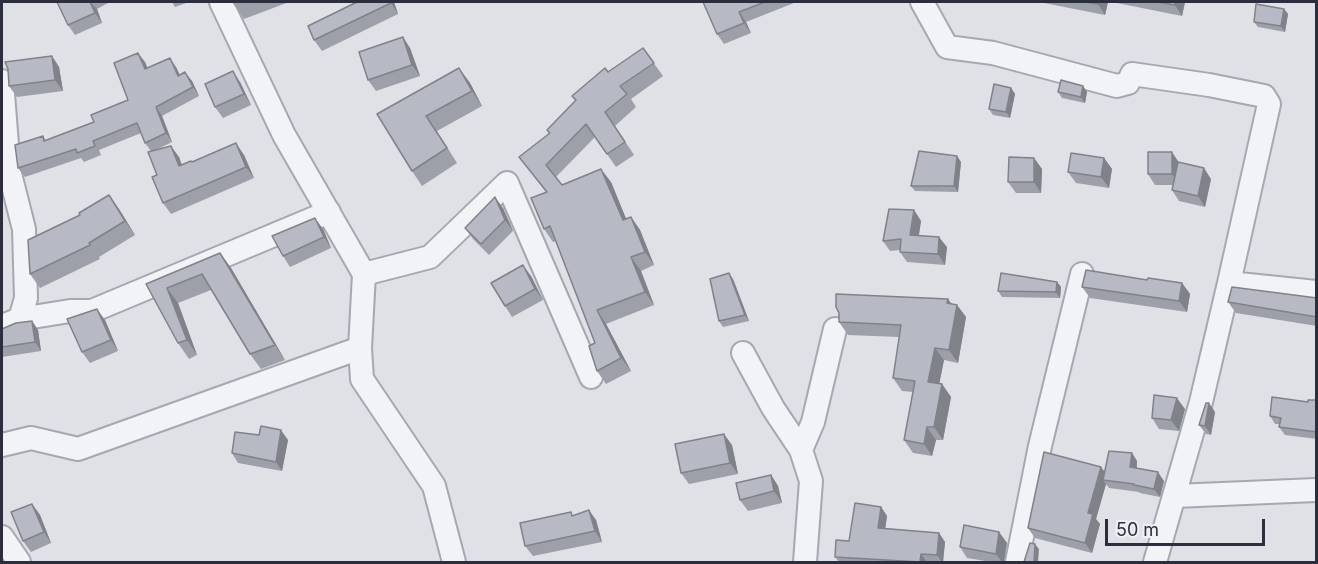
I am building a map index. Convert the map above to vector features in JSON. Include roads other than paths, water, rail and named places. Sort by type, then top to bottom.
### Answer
[{"type":"street","points":[[221,2],[284,135],[364,274],[360,348],[362,379],[434,486],[454,562]]},
{"type":"street","points":[[922,2],[946,47],[993,53],[1117,86],[1128,83],[1132,74],[1209,85],[1264,96],[1269,104],[1201,402],[1155,562]]},
{"type":"street","points":[[2,81],[9,170],[24,229],[26,298],[10,322]]},
{"type":"street","points":[[364,274],[430,257],[507,183],[591,377]]},
{"type":"street","points":[[10,322],[70,311],[92,311],[329,212]]},
{"type":"street","points":[[1017,562],[1040,446],[1082,274]]},
{"type":"street","points":[[1229,283],[1317,292]]},
{"type":"street","points":[[801,450],[813,422],[835,329]]},
{"type":"street","points":[[2,445],[32,438],[78,449],[360,348]]},
{"type":"street","points":[[743,353],[801,450],[810,481],[805,562]]},
{"type":"street","points":[[1174,496],[1317,490]]},
{"type":"street","points":[[2,537],[19,562]]}]
